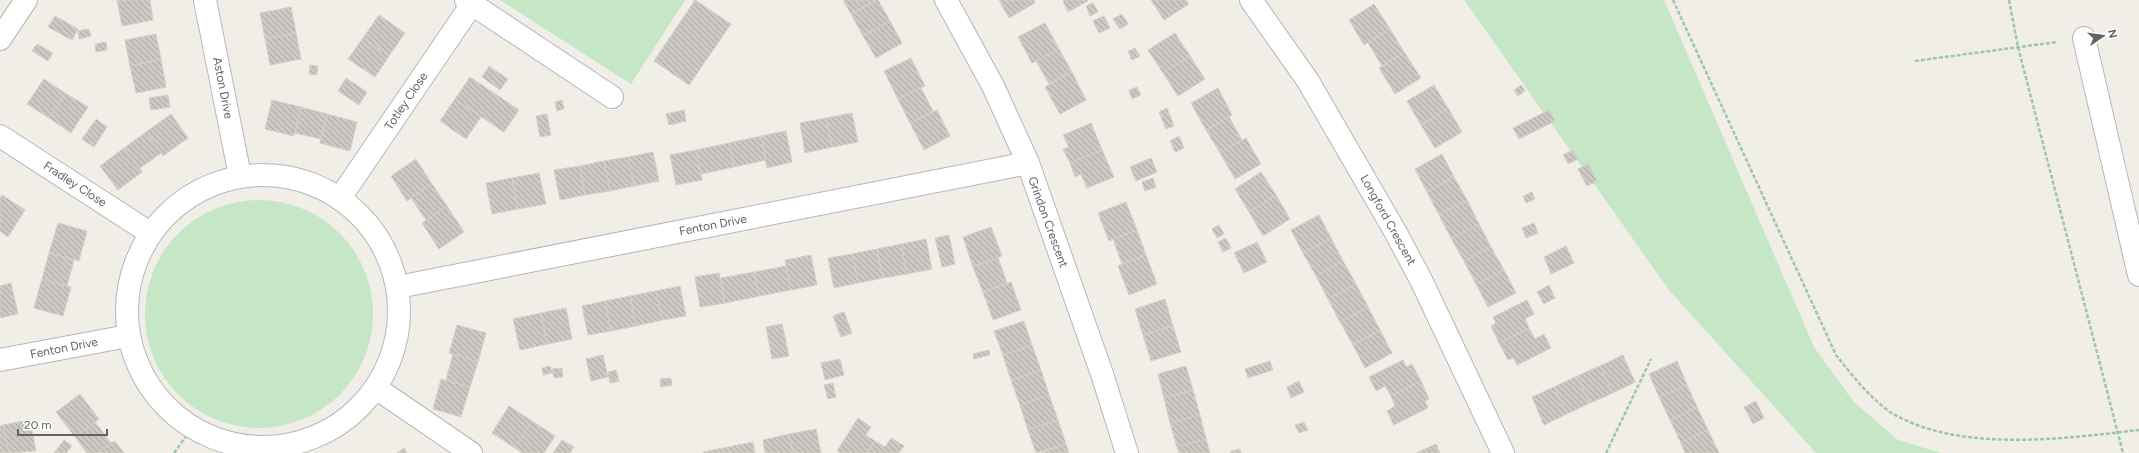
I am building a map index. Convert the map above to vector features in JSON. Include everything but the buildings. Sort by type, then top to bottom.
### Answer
[{"type":"street","points":[[0,39],[26,0]]},
{"type":"street","name":"Aston Drive","points":[[205,0],[240,176]]},
{"type":"street","name":"Grindon Crescent","points":[[946,0],[993,86],[1028,163],[1102,374],[1127,453]]},
{"type":"street","name":"Longford Crescent","points":[[1251,0],[1308,81],[1396,234],[1421,280],[1503,453]]},
{"type":"street","name":"Totley Close","points":[[340,198],[469,2],[612,97]]},
{"type":"street","points":[[2084,38],[2139,275]]},
{"type":"street","name":"Fradley Close","points":[[0,136],[150,233]]},
{"type":"street","name":"Fenton Drive","points":[[398,287],[1028,163]]},
{"type":"street","points":[[240,176],[292,177],[340,198],[378,237],[398,287],[400,314],[397,340],[389,365],[376,388],[338,426],[290,449],[255,448],[222,442],[192,428],[162,404],[140,372],[128,336],[126,300],[134,265],[150,233],[174,206],[205,186],[240,176]]},
{"type":"street","name":"Fenton Drive","points":[[0,360],[128,336]]},
{"type":"street","points":[[376,388],[472,453]]},
{"type":"path","points":[[1673,0],[1836,355],[1868,394],[1890,412],[1921,430],[1971,441],[2035,441],[2139,430]]},
{"type":"path","points":[[2009,0],[2018,47],[2123,453]]},
{"type":"path","points":[[1915,61],[2084,38]]},
{"type":"path","points":[[1606,453],[1650,359]]},
{"type":"path","points":[[174,453],[192,428]]},
{"type":"green space","points":[[500,0],[685,0],[631,84]]},
{"type":"green space","points":[[1464,0],[1664,0],[1814,347],[1853,401],[1898,440],[1941,453],[1816,453],[1669,290]]},
{"type":"green space","points":[[259,200],[281,202],[303,209],[322,219],[347,242],[359,260],[368,281],[371,292],[373,314],[371,336],[364,358],[354,377],[331,402],[313,414],[292,423],[281,426],[259,428],[237,426],[215,419],[196,409],[171,386],[159,368],[150,347],[147,336],[145,314],[147,292],[154,270],[164,251],[187,226],[205,214],[226,205],[237,202]]}]
